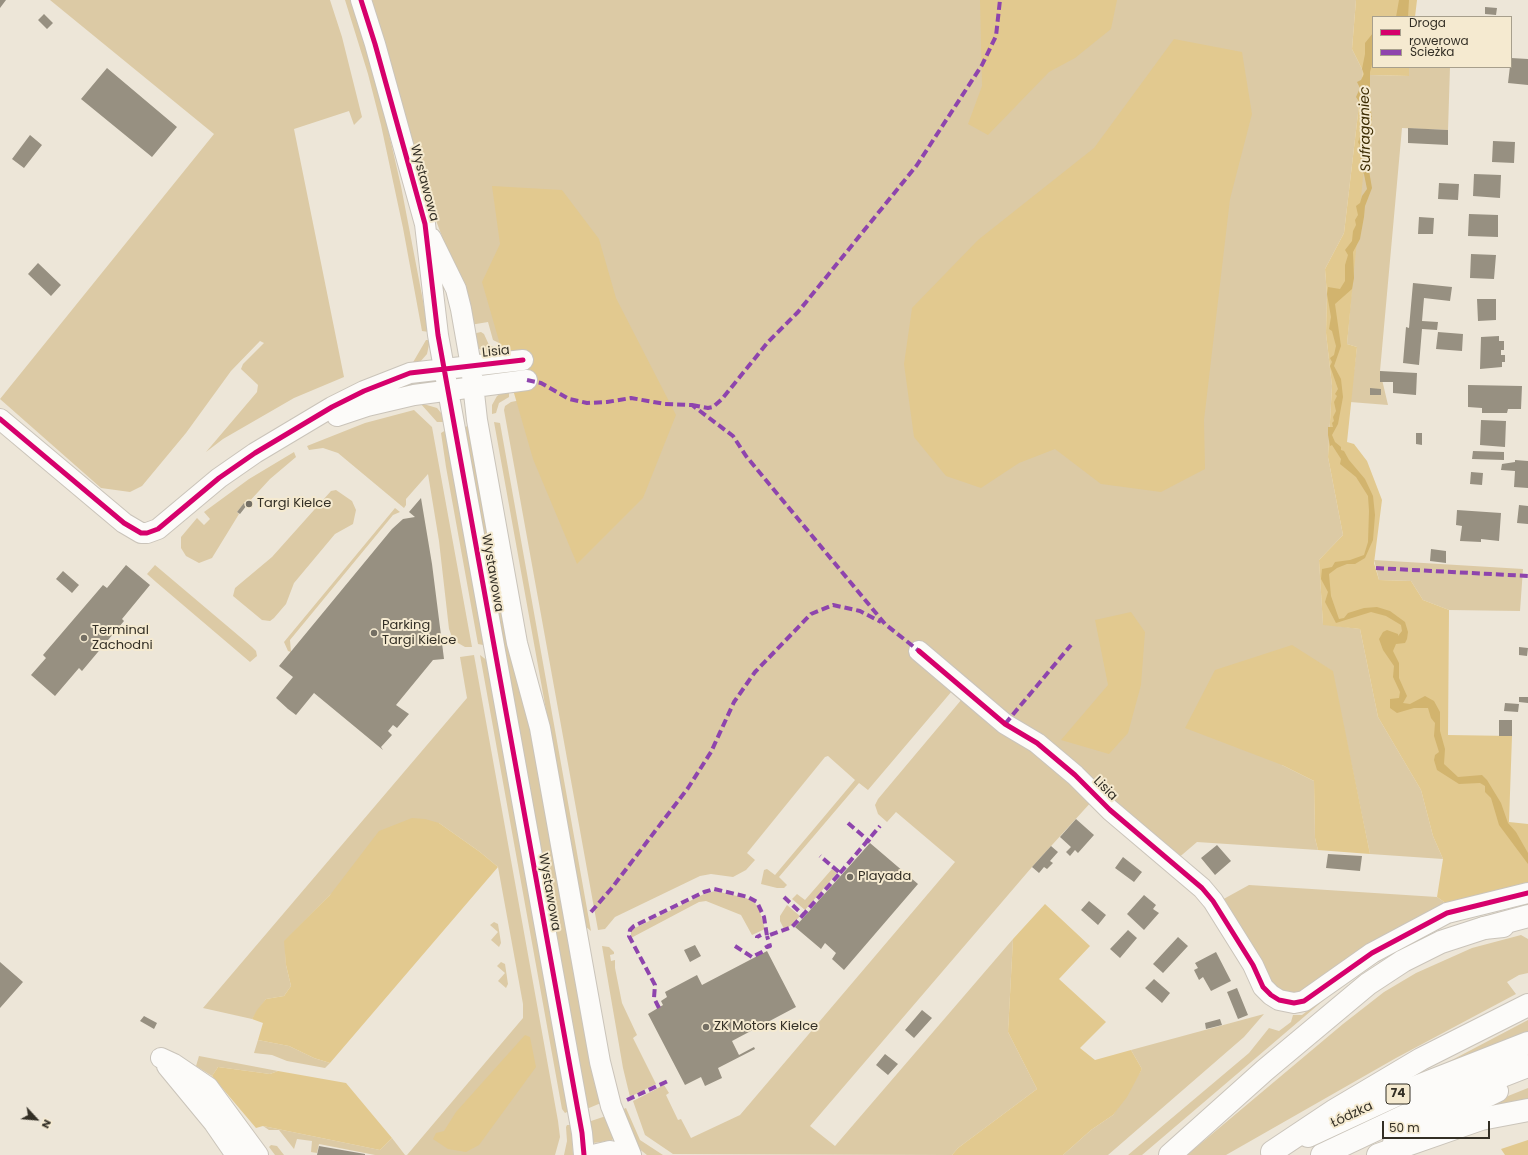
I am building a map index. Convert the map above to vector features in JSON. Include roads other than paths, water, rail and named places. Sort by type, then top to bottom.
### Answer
[{"type":"main road","points":[[1170,1155],[1265,1070],[1368,984],[1403,961],[1441,942],[1528,916]]},
{"type":"main road","points":[[1484,928],[1528,924]]},
{"type":"main road","points":[[1269,1154],[1335,1110],[1421,1059],[1528,1004]]},
{"type":"main road","name":"Łódzka","points":[[1269,1154],[1403,1092],[1528,1043]]},
{"type":"main road","name":"Łódzka","points":[[1322,1155],[1430,1104],[1528,1066]]},
{"type":"main road","points":[[1374,1155],[1416,1131],[1528,1075]]},
{"type":"main road","points":[[1378,1155],[1481,1119],[1528,1110]]},
{"type":"street","name":"Wystawowa","points":[[361,0],[375,44],[425,224],[438,335],[582,1133],[584,1155]]},
{"type":"street","name":"Wystawowa","points":[[425,224],[456,289],[461,309],[471,366],[477,420],[517,643],[540,728],[602,1076],[611,1106],[630,1155]]},
{"type":"street","name":"Lisia","points":[[293,431],[332,407],[364,391],[410,374],[444,368],[523,360]]},
{"type":"street","points":[[0,419],[124,523],[141,533],[147,533],[158,529],[219,478],[255,453],[293,431],[367,406],[414,395],[473,389],[527,380]]},
{"type":"street","name":"Lisia","points":[[919,651],[1005,724],[1037,743],[1075,775],[1110,810],[1202,888],[1213,901],[1253,965],[1263,987],[1271,996],[1279,1000],[1294,1004],[1313,996],[1372,953],[1447,913],[1528,893]]},
{"type":"street","points":[[236,1155],[214,1123],[161,1058],[174,1064],[208,1087],[220,1106],[258,1155]]},
{"type":"street","points":[[593,1155],[610,1151],[630,1155]]},
{"type":"water","points":[[1399,0],[1409,0],[1408,16],[1396,16]]},
{"type":"water","name":"Sufraganiec","points":[[1372,34],[1370,103],[1372,119],[1367,159],[1372,188],[1365,206],[1360,239],[1353,252],[1354,278],[1352,289],[1335,304],[1341,346],[1334,366],[1341,379],[1343,397],[1338,424],[1332,435],[1335,442],[1341,447],[1341,450],[1344,451],[1349,460],[1365,479],[1373,496],[1375,515],[1373,540],[1365,558],[1355,564],[1347,564],[1337,568],[1329,574],[1331,596],[1339,619],[1344,618],[1348,613],[1364,608],[1377,607],[1390,611],[1405,622],[1408,632],[1407,639],[1405,643],[1396,644],[1393,651],[1399,663],[1399,678],[1407,696],[1403,703],[1410,704],[1425,696],[1434,701],[1440,712],[1440,731],[1445,749],[1444,764],[1458,777],[1482,775],[1487,780],[1501,803],[1508,823],[1516,832],[1528,853],[1528,864],[1499,825],[1491,798],[1485,792],[1485,786],[1480,783],[1459,784],[1437,770],[1434,760],[1435,755],[1439,752],[1434,736],[1435,723],[1431,718],[1428,708],[1414,708],[1397,713],[1390,708],[1390,699],[1399,698],[1400,692],[1393,677],[1394,666],[1383,650],[1379,639],[1383,632],[1387,630],[1398,634],[1398,636],[1402,631],[1401,625],[1386,616],[1371,612],[1336,623],[1325,602],[1328,592],[1321,579],[1322,569],[1332,567],[1335,562],[1350,560],[1364,555],[1368,542],[1368,496],[1356,477],[1340,464],[1341,459],[1332,445],[1330,446],[1328,435],[1328,427],[1333,427],[1333,417],[1336,411],[1334,402],[1337,396],[1335,394],[1338,389],[1330,366],[1332,362],[1330,358],[1334,355],[1336,346],[1332,331],[1329,329],[1331,317],[1327,294],[1328,287],[1340,289],[1345,281],[1345,265],[1348,255],[1345,250],[1352,241],[1353,231],[1356,225],[1355,220],[1358,215],[1356,206],[1360,203],[1362,196],[1367,189],[1364,174],[1360,167],[1361,148],[1358,142],[1361,135],[1360,103],[1356,97],[1360,88],[1357,82],[1361,80],[1364,74],[1362,69],[1365,54],[1365,43]]},
{"type":"place","name":"Targi Kielce","points":[[249,504]]},
{"type":"place","name":"Parking Targi Kielce","points":[[374,633]]},
{"type":"place","name":"Terminal Zachodni","points":[[84,638]]},
{"type":"place","name":"Playada","points":[[850,877]]},
{"type":"place","name":"ZK Motors Kielce","points":[[706,1027]]}]
